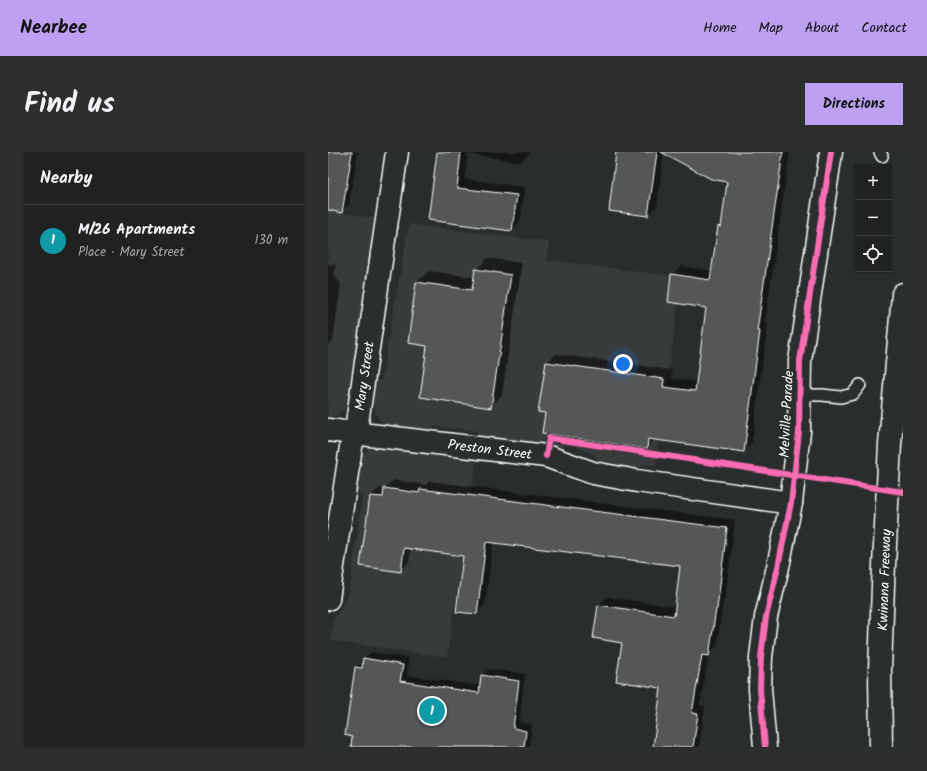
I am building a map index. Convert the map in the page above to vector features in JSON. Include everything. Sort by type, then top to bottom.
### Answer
[{"type":"main road","name":"Mary Street","points":[[328,599],[351,447],[360,401],[397,152]]},
{"type":"main road","name":"Melville Parade","points":[[765,747],[760,689],[761,658],[766,617],[791,503],[799,432],[800,361],[832,152]]},
{"type":"main road","name":"Kwinana Freeway","points":[[881,747],[881,662],[889,459],[903,294]]},
{"type":"main road","name":"Preston Street","points":[[328,430],[546,456],[593,473],[638,482],[791,503]]},
{"type":"lane","points":[[800,395],[841,397],[853,394],[860,385]]},
{"type":"shaded area","points":[[328,211],[375,218],[351,399],[345,409],[334,417],[328,418]]},
{"type":"shaded area","points":[[409,224],[549,242],[547,260],[682,277],[655,466],[643,464],[639,472],[603,466],[592,453],[567,444],[560,448],[481,438],[477,431],[434,426],[429,433],[395,430],[384,424],[376,414],[372,401],[374,380],[381,381]]},
{"type":"shaded area","points":[[381,445],[431,451],[437,457],[476,462],[447,657],[331,641],[333,621],[349,594],[362,499],[353,484],[358,460],[368,449]]},
{"type":"building","points":[[328,152],[352,152],[342,213],[328,210]]},
{"type":"building","points":[[437,152],[461,152],[457,188],[517,195],[512,231],[428,220]]},
{"type":"building","points":[[616,152],[657,152],[648,216],[609,211]]},
{"type":"building","points":[[661,152],[783,152],[757,331],[760,331],[744,452],[648,439],[647,449],[542,433],[545,413],[538,412],[546,362],[664,379],[663,387],[695,391],[706,308],[668,302],[671,274],[710,280],[718,226],[721,227],[727,182],[711,179]]},
{"type":"building","points":[[475,269],[511,275],[491,408],[420,397],[427,346],[408,343],[416,282],[472,290]]},
{"type":"building","points":[[384,488],[419,493],[420,489],[727,528],[717,609],[709,656],[702,655],[692,713],[698,714],[693,747],[653,747],[661,688],[616,681],[622,643],[593,638],[598,605],[674,616],[680,566],[486,542],[477,614],[456,612],[463,556],[404,548],[401,572],[360,566],[370,496],[383,497]]},
{"type":"building","points":[[363,658],[403,665],[400,681],[479,693],[481,675],[519,681],[513,728],[526,731],[524,747],[351,747],[352,737],[345,735],[355,667],[362,668]]},
{"type":"cycle path","points":[[765,747],[760,689],[761,657],[766,617],[791,503],[799,432],[800,361],[831,152]]},
{"type":"cycle path","points":[[546,456],[549,438],[903,492]]},
{"type":"place","name":"M/26 Apartments","points":[[432,711]]}]
